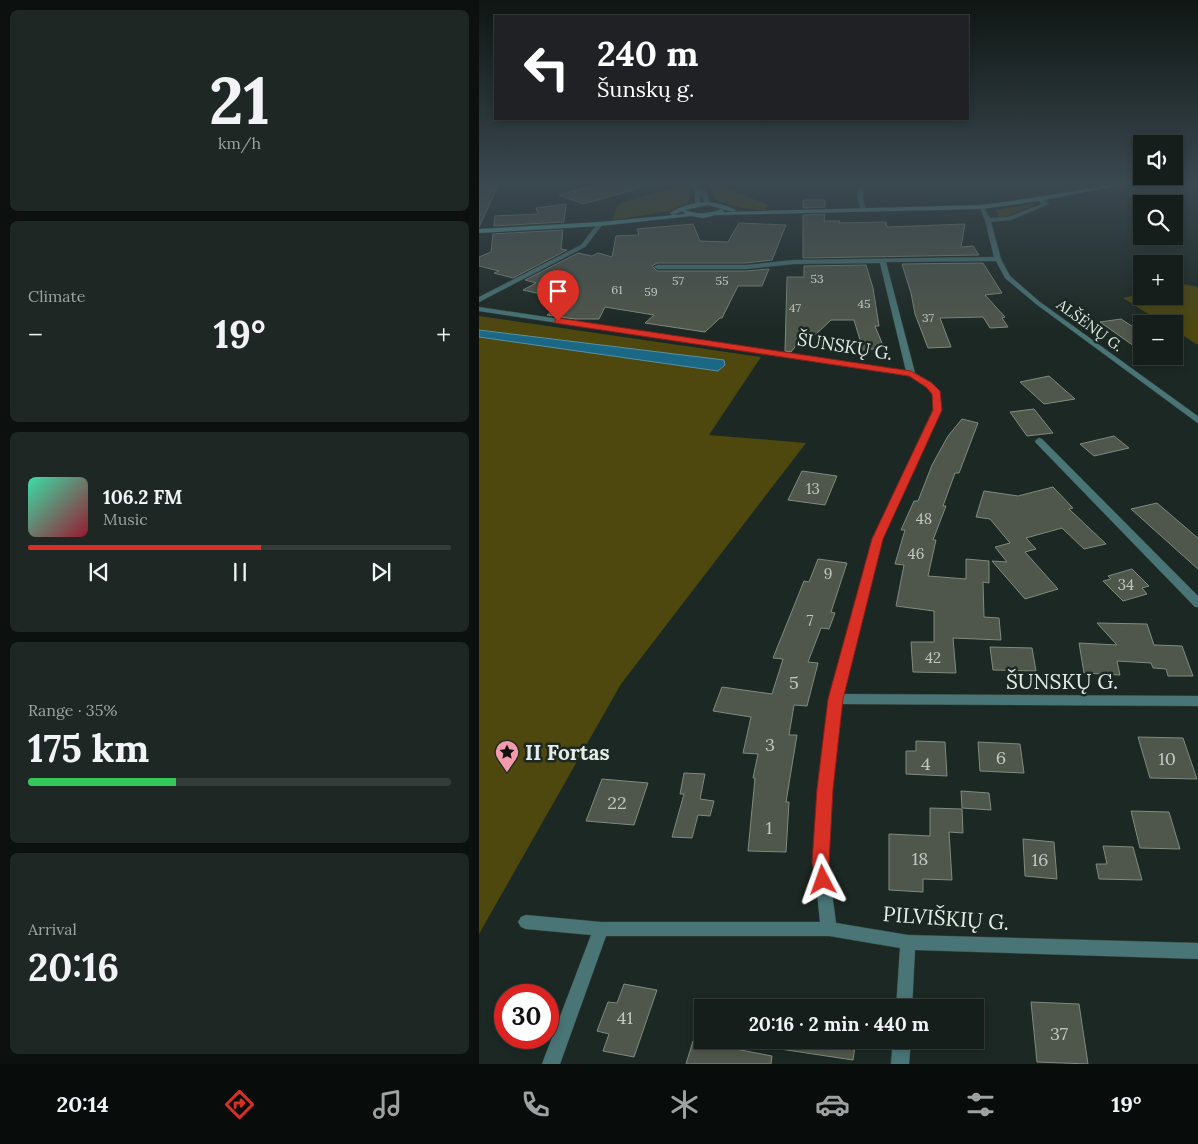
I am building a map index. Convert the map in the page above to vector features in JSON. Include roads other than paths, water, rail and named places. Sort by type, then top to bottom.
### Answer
[{"type":"street","points":[[479,300],[583,246],[593,233]]},
{"type":"street","name":"ALŠĖNŲ G.","points":[[991,233],[998,259],[1007,276],[1038,303],[1198,422]]},
{"type":"street","points":[[657,267],[745,267],[794,262],[998,259]]},
{"type":"street","points":[[883,261],[911,374]]},
{"type":"street","name":"ŠUNSKŲ G.","points":[[479,309],[911,374],[929,385],[937,393],[937,410],[877,539],[835,699],[825,789],[821,863],[829,929]]},
{"type":"street","points":[[1039,441],[1198,604]]},
{"type":"street","name":"ŠUNSKŲ G.","points":[[835,699],[1198,702]]},
{"type":"street","name":"PILVIŠKIŲ G.","points":[[526,922],[601,929],[829,929],[909,942],[1198,951]]},
{"type":"street","points":[[551,1064],[601,929]]},
{"type":"street","points":[[905,999],[909,942]]},
{"type":"street","points":[[900,1064],[901,1049]]},
{"type":"water","points":[[479,330],[724,360],[725,365],[718,371],[479,337]]},
{"type":"place","name":"II Fortas","points":[[507,773]]}]
